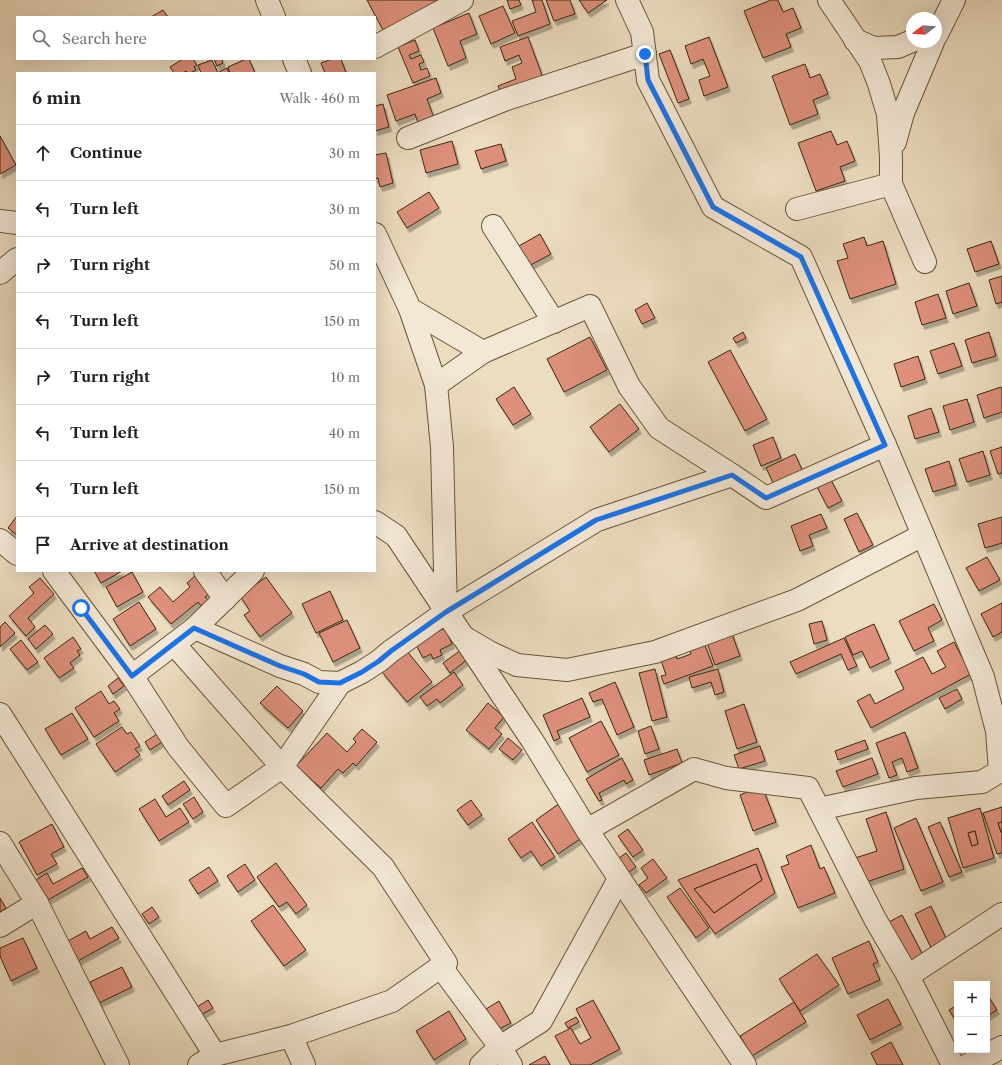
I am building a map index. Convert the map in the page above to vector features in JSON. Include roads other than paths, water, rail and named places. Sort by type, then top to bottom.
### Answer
[{"type":"street","points":[[267,0],[274,16]]},
{"type":"street","points":[[376,46],[462,0]]},
{"type":"street","points":[[627,0],[642,32],[648,80],[713,207],[801,257],[885,445],[983,677],[997,731],[1001,772],[982,782],[916,788],[819,809]]},
{"type":"street","points":[[829,0],[870,61],[879,84],[888,114],[891,184],[924,262]]},
{"type":"street","points":[[942,22],[954,0]]},
{"type":"street","points":[[855,40],[874,48],[898,47],[906,44]]},
{"type":"street","points":[[891,157],[904,113],[930,48]]},
{"type":"street","points":[[408,138],[504,100],[645,54]]},
{"type":"street","points":[[294,60],[300,72]]},
{"type":"street","points":[[797,209],[891,184]]},
{"type":"street","points":[[0,221],[16,223]]},
{"type":"street","points":[[493,226],[554,322]]},
{"type":"street","points":[[376,236],[410,309],[436,385],[442,448],[446,612],[532,740],[619,879],[745,1065]]},
{"type":"street","points":[[0,273],[16,260]]},
{"type":"street","points":[[436,385],[482,352],[590,306],[629,386],[659,428],[766,498],[885,445]]},
{"type":"street","points":[[410,309],[482,352]]},
{"type":"street","points":[[56,572],[132,676],[178,747],[226,806],[282,766],[340,683],[362,672],[379,661],[446,612],[596,520],[732,475]]},
{"type":"street","points":[[376,523],[396,536],[462,636],[517,665],[567,670],[655,652],[797,600],[923,535]]},
{"type":"street","points":[[0,540],[16,553]]},
{"type":"street","points":[[206,572],[225,599]]},
{"type":"street","points":[[132,676],[194,628],[252,572]]},
{"type":"street","points":[[194,628],[280,666],[304,674],[319,682],[340,683]]},
{"type":"street","points":[[0,714],[207,1060],[291,1036],[392,1001],[446,963],[383,867],[282,766],[174,644]]},
{"type":"street","points":[[587,830],[694,769],[726,778],[808,788],[875,920],[908,976],[953,1065]]},
{"type":"street","points":[[0,843],[37,903],[118,1065]]},
{"type":"street","points":[[480,1065],[506,1056],[541,1021],[619,879]]},
{"type":"street","points":[[0,926],[37,903]]},
{"type":"street","points":[[908,976],[1002,914]]},
{"type":"street","points":[[441,966],[506,1056]]},
{"type":"street","points":[[291,1036],[304,1065]]},
{"type":"street","points":[[968,1065],[1002,1047]]}]
